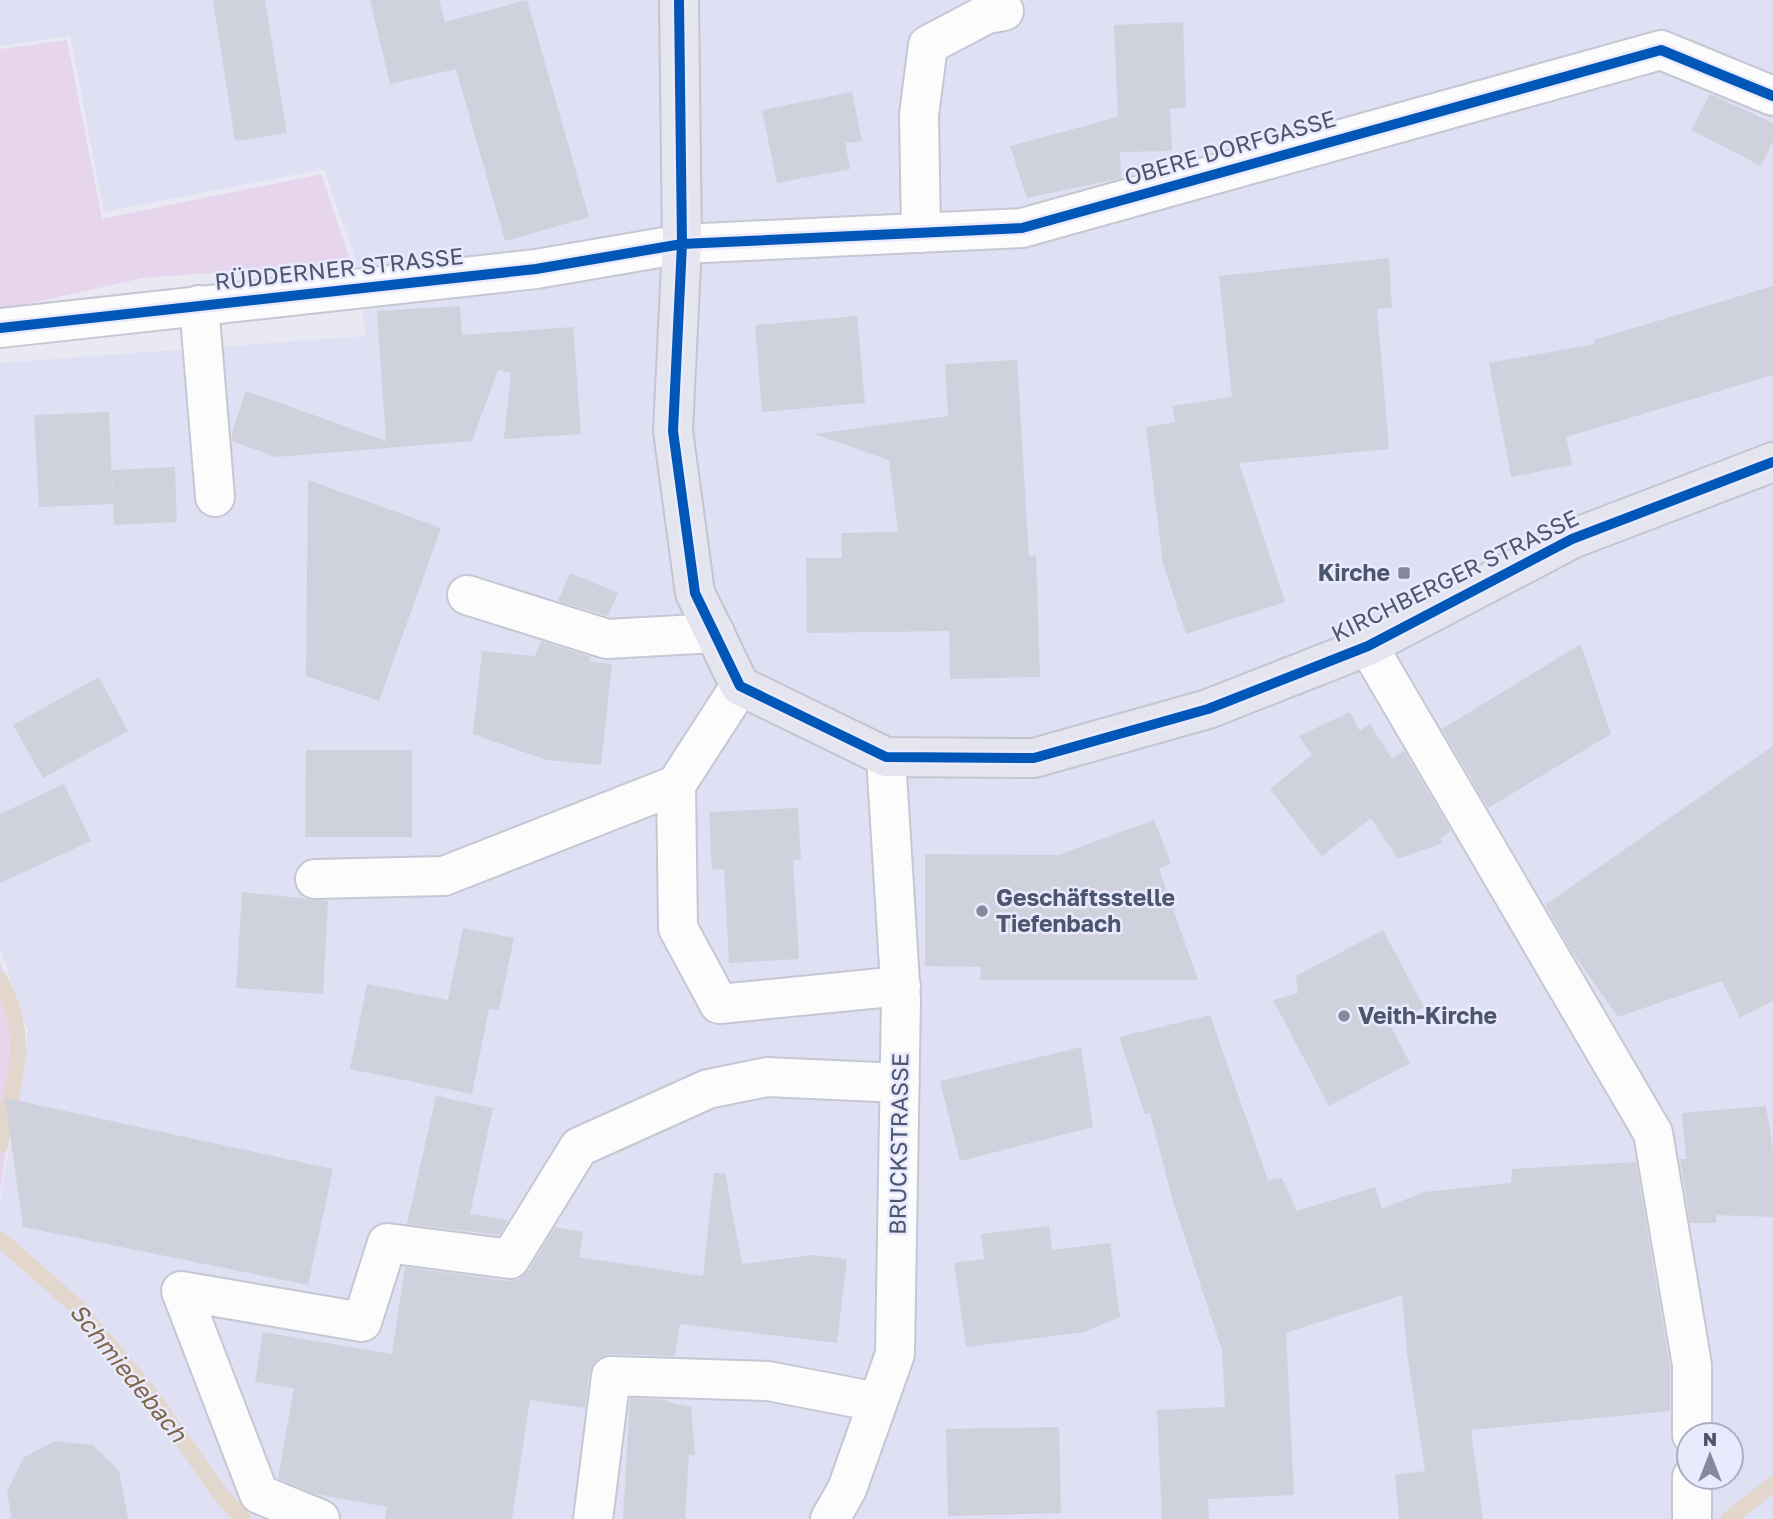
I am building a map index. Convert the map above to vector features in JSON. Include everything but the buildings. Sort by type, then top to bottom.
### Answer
[{"type":"main road","points":[[679,0],[682,244],[673,431],[695,593],[740,687]]},
{"type":"main road","name":"KIRCHBERGER STRASSE","points":[[740,687],[886,757],[1034,758],[1208,709],[1368,646],[1572,539],[1773,462]]},
{"type":"street","points":[[921,233],[919,115],[928,45],[988,14],[1004,11]]},
{"type":"street","name":"OBERE DORFGASSE","points":[[682,244],[1022,228],[1661,50],[1773,96]]},
{"type":"street","name":"RÜDDERNER STRASSE","points":[[0,328],[536,269],[682,244]]},
{"type":"street","points":[[199,305],[215,496]]},
{"type":"street","points":[[467,595],[607,639],[715,633]]},
{"type":"street","points":[[1368,646],[1653,1133],[1692,1365],[1692,1421]]},
{"type":"street","points":[[740,687],[676,785],[678,928],[719,1004],[901,986]]},
{"type":"street","name":"BRUCKSTRASSE","points":[[830,1519],[847,1489],[895,1354],[901,986],[886,757]]},
{"type":"street","points":[[315,879],[444,876],[676,785]]},
{"type":"street","points":[[320,1519],[259,1494],[181,1291],[362,1322],[387,1243],[510,1259],[579,1147],[708,1089],[767,1077],[900,1083]]},
{"type":"street","points":[[593,1519],[611,1377],[768,1381],[877,1402]]},
{"type":"street","points":[[1692,1491],[1692,1519]]},
{"type":"shaded area","points":[[0,0],[1773,0],[1773,1519],[0,1519],[0,1202],[28,1032],[0,947],[0,363],[366,336],[356,261],[324,169],[104,212],[70,36],[0,46]]},
{"type":"shaded area","points":[[67,40],[102,219],[321,174],[351,263],[143,278],[0,310],[0,49]]},
{"type":"shaded area","points":[[0,961],[24,1031],[0,1193]]},
{"type":"waterway","points":[[0,980],[16,1022],[18,1042],[14,1081],[0,1145]]},
{"type":"waterway","name":"Schmiedebach","points":[[0,1239],[78,1308],[151,1395],[220,1494],[243,1519]]},
{"type":"waterway","name":"Schmiedebach","points":[[1729,1519],[1773,1484]]},
{"type":"cycle path","points":[[679,0],[682,244],[673,431],[695,593],[740,686],[886,757],[1034,758],[1208,709],[1368,646],[1572,539],[1773,462]]},
{"type":"cycle path","points":[[0,328],[536,269],[682,244],[1022,228],[1661,50],[1773,96]]},
{"type":"place","name":"Kirche","points":[[1404,573]]},
{"type":"place","name":"Geschäftsstelle Tiefenbach","points":[[982,911]]},
{"type":"place","name":"Veith-Kirche","points":[[1344,1016]]}]
